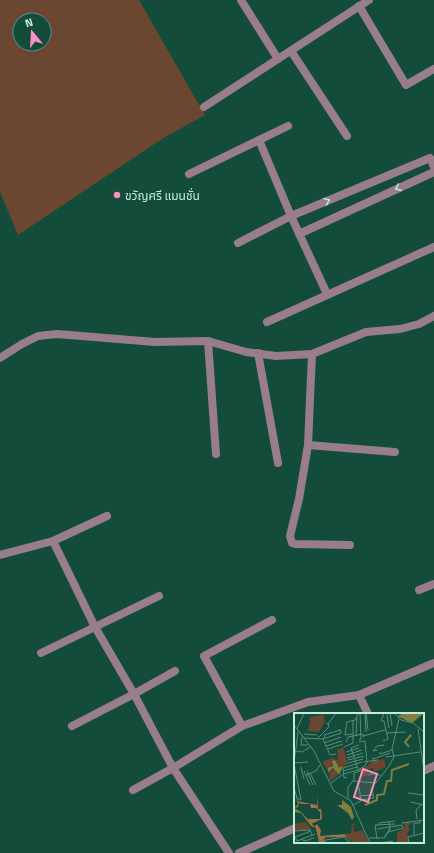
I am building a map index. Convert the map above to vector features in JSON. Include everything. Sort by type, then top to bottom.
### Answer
[{"type":"street","points":[[241,0],[278,59]]},
{"type":"street","points":[[204,107],[369,0]]},
{"type":"street","points":[[359,6],[406,85],[434,69]]},
{"type":"street","points":[[291,51],[346,136]]},
{"type":"street","points":[[189,174],[288,126]]},
{"type":"street","points":[[259,140],[291,216],[327,294]]},
{"type":"street","points":[[238,243],[291,216],[430,158],[434,167]]},
{"type":"street","points":[[299,234],[434,172]]},
{"type":"street","points":[[267,322],[434,246]]},
{"type":"street","points":[[0,358],[38,336],[58,334],[155,342],[208,341],[246,352],[276,356],[312,354],[366,332],[400,329],[419,324],[434,316]]},
{"type":"street","points":[[208,341],[216,454]]},
{"type":"street","points":[[258,353],[278,463]]},
{"type":"street","points":[[312,354],[308,445],[299,499],[290,536],[292,543],[295,544],[350,545]]},
{"type":"street","points":[[308,445],[395,452]]},
{"type":"street","points":[[0,555],[53,541],[106,516]]},
{"type":"street","points":[[53,541],[95,627],[134,694],[173,768],[229,853]]},
{"type":"street","points":[[419,590],[434,584]]},
{"type":"street","points":[[41,653],[159,596]]},
{"type":"street","points":[[242,726],[204,656],[272,620]]},
{"type":"street","points":[[133,790],[173,768],[242,726],[308,702],[359,695],[434,663]]},
{"type":"street","points":[[72,726],[175,671]]},
{"type":"street","points":[[359,695],[368,713]]},
{"type":"street","points":[[424,771],[434,766]]},
{"type":"street","points":[[239,853],[294,828]]},
{"type":"shaded area","points":[[0,0],[139,0],[205,115],[165,137],[18,235],[0,192]]},
{"type":"place","name":"ขวัญศรี แมนชั่น","points":[[117,195]]}]
